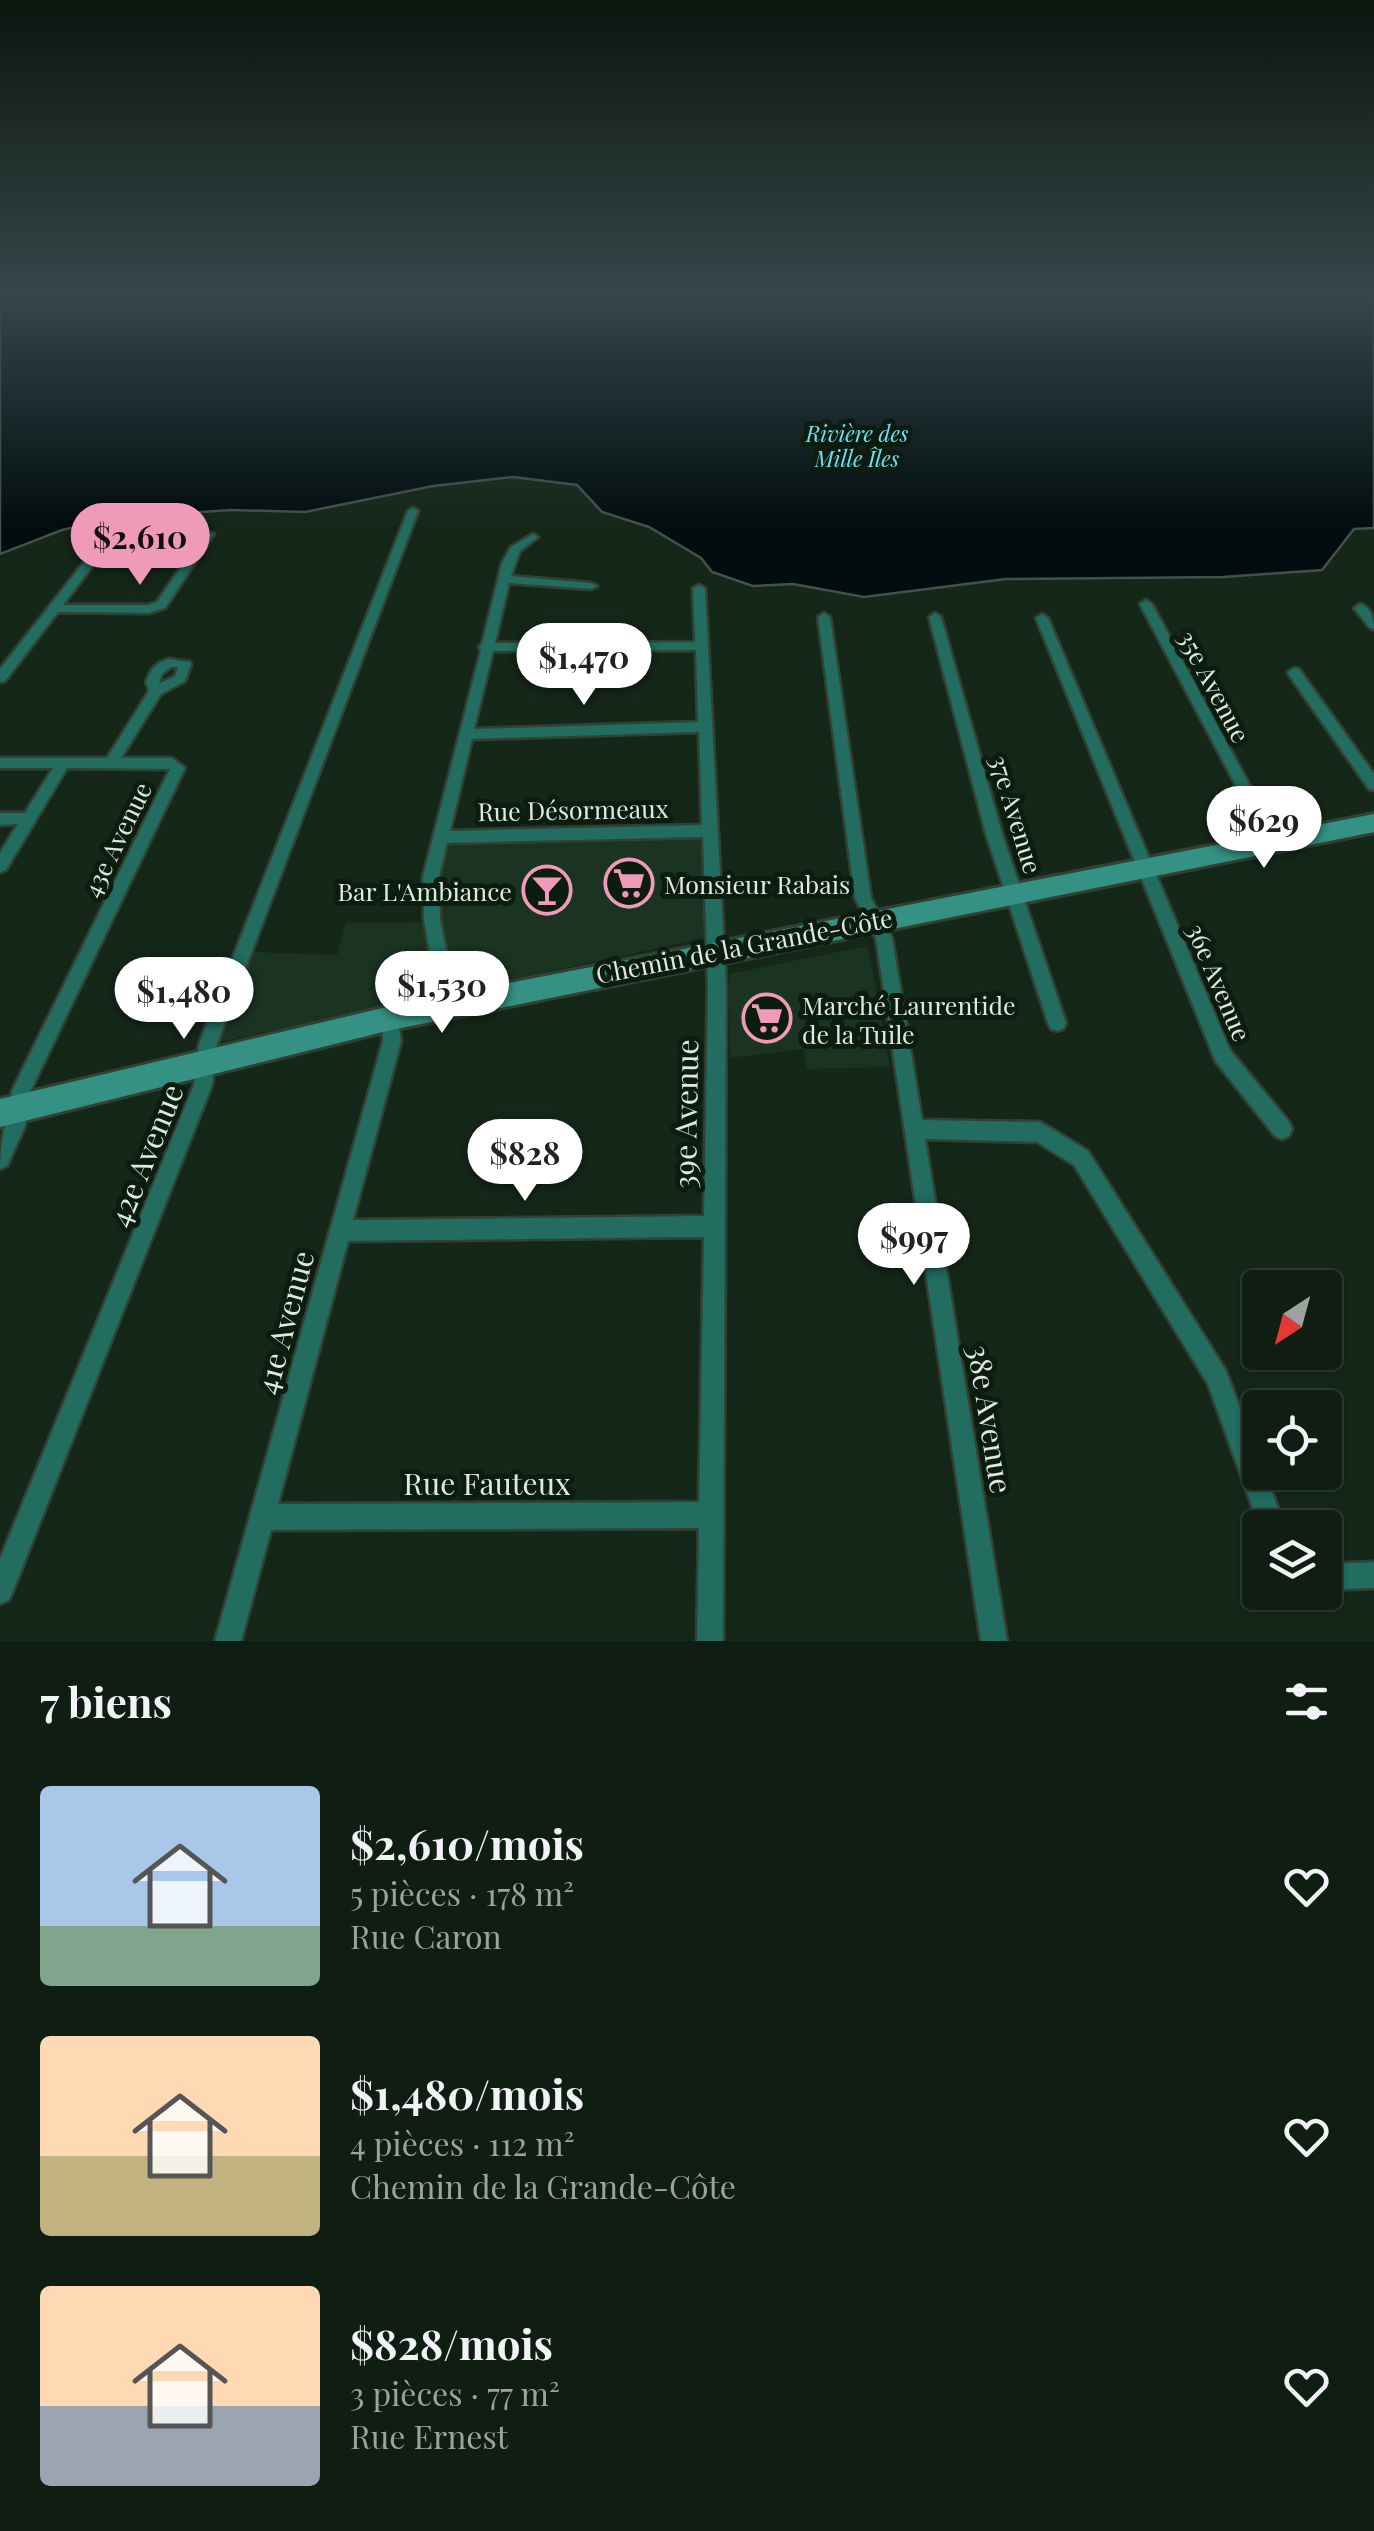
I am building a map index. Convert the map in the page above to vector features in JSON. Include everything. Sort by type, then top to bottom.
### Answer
[{"type":"main road","name":"Chemin de la Grande-Côte","points":[[10,1110],[448,1006],[1145,865],[1374,823]]},
{"type":"street","name":"42e Avenue","points":[[0,1591],[203,1085],[208,1044],[413,511]]},
{"type":"street","points":[[0,678],[114,531]]},
{"type":"street","points":[[53,608],[149,609],[161,605],[209,534]]},
{"type":"street","points":[[448,1006],[432,920],[431,877],[485,647],[505,579],[515,549],[533,537]]},
{"type":"street","points":[[505,579],[591,586]]},
{"type":"street","name":"39e Avenue","points":[[699,588],[707,831],[716,950],[710,1641]]},
{"type":"street","name":"35e Avenue","points":[[1146,604],[1273,842]]},
{"type":"street","points":[[1360,608],[1374,625]]},
{"type":"street","name":"38e Avenue","points":[[824,617],[863,898],[884,938],[994,1641]]},
{"type":"street","name":"37e Avenue","points":[[935,617],[994,834],[1057,1024]]},
{"type":"street","name":"36e Avenue","points":[[1042,618],[1223,1056],[1282,1130]]},
{"type":"street","points":[[485,647],[701,646]]},
{"type":"street","points":[[1294,672],[1374,785]]},
{"type":"street","points":[[0,763],[111,763],[156,692]]},
{"type":"street","points":[[464,734],[704,727]]},
{"type":"street","points":[[0,866],[63,763]]},
{"type":"street","name":"43e Avenue","points":[[0,1159],[10,1110],[178,768],[172,763],[111,763]]},
{"type":"street","points":[[0,819],[30,818]]},
{"type":"street","name":"Rue Désormeaux","points":[[440,837],[707,831]]},
{"type":"street","name":"41e Avenue","points":[[228,1641],[392,1041],[391,1018]]},
{"type":"street","points":[[912,1129],[1040,1132],[1081,1158],[1216,1377],[1266,1510]]},
{"type":"street","points":[[340,1232],[713,1226]]},
{"type":"street","name":"Rue Fauteux","points":[[262,1517],[712,1515]]},
{"type":"street","points":[[1342,1576],[1374,1575]]},
{"type":"shaded area","points":[[702,835],[705,938],[216,1043],[254,952],[337,955],[346,923],[437,922],[440,874],[450,841]]},
{"type":"shaded area","points":[[868,946],[890,1067],[807,1069],[804,1049],[730,1058],[729,974]]},
{"type":"water","name":"Rivière des Mille Îles","points":[[0,374],[1374,374],[1374,528],[1354,529],[1322,570],[1223,577],[1006,579],[864,597],[793,584],[753,586],[712,572],[701,558],[649,527],[602,512],[577,485],[513,477],[433,486],[305,512],[231,510],[114,518],[62,530],[0,554]]},
{"type":"place","name":"Monsieur Rabais","points":[[629,883]]},
{"type":"place","name":"Bar L'Ambiance","points":[[547,890]]},
{"type":"place","name":"Marché Laurentide de la Tuile","points":[[767,1018]]}]
